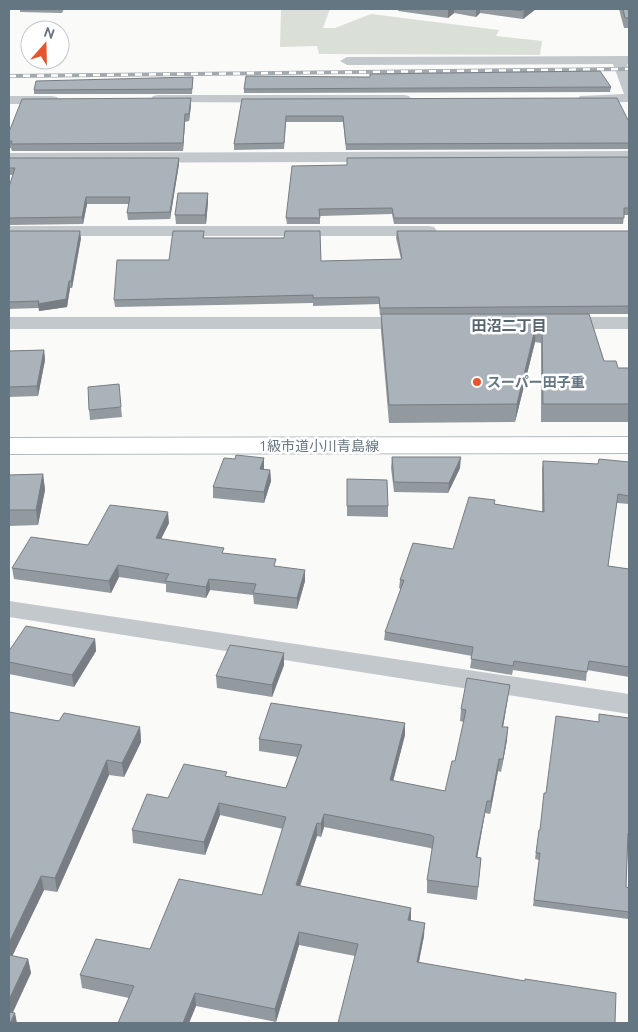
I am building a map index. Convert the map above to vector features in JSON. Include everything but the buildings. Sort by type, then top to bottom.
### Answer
[{"type":"street","points":[[347,61],[624,60],[629,91]]},
{"type":"street","points":[[570,99],[629,98]]},
{"type":"street","points":[[144,100],[421,99]]},
{"type":"street","points":[[9,100],[64,100]]},
{"type":"street","points":[[9,158],[629,156]]},
{"type":"street","points":[[9,231],[442,231]]},
{"type":"street","points":[[9,323],[432,323]]},
{"type":"street","points":[[541,323],[629,323]]},
{"type":"street","name":"1級市道小川青島線","points":[[9,446],[629,445]]},
{"type":"street","points":[[9,609],[629,704]]},
{"type":"shaded area","points":[[281,9],[330,9],[323,28],[335,28],[371,14],[499,30],[496,36],[542,41],[540,55],[319,54],[317,46],[280,47]]},
{"type":"railway","points":[[9,76],[629,69]]},
{"type":"place","name":"スーパー田子重","points":[[477,382]]},
{"type":"district","name":"田沼二丁目","points":[[509,325]]}]
